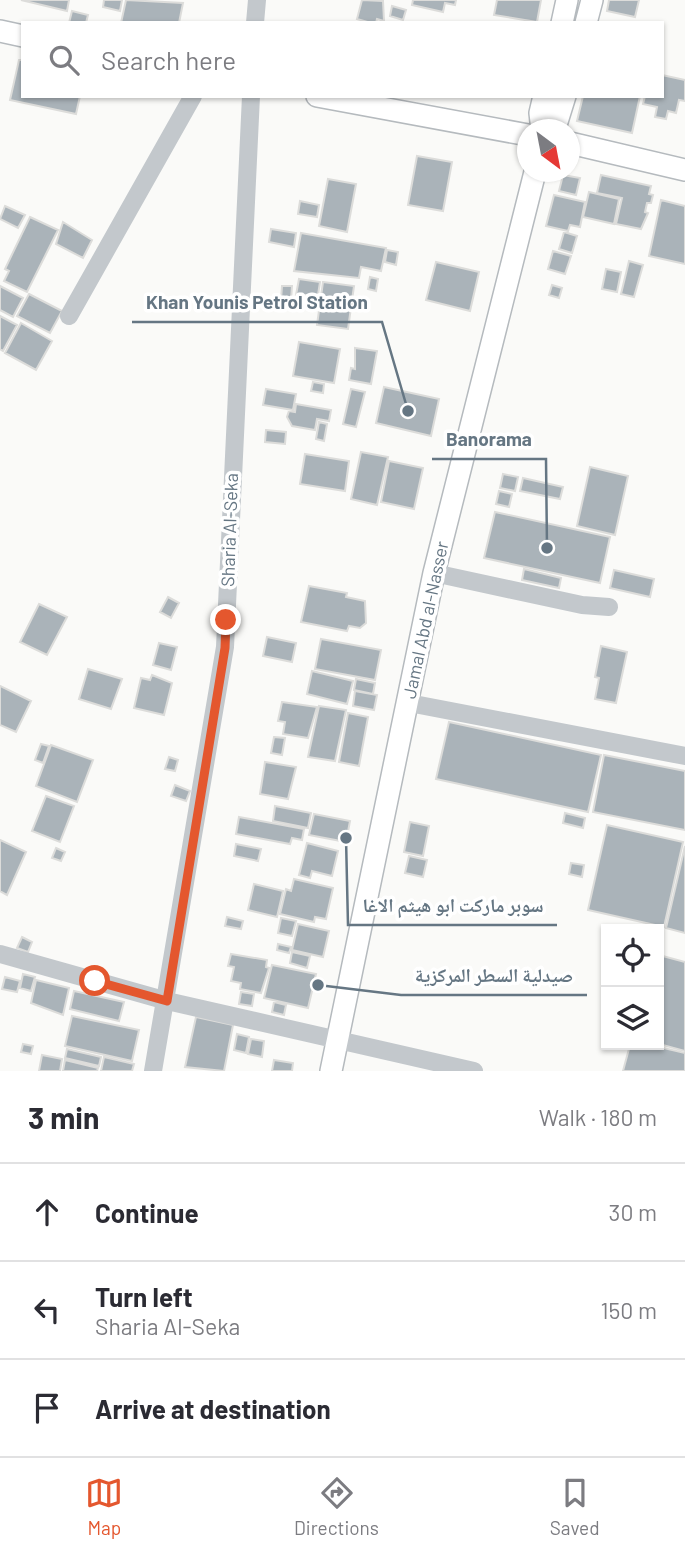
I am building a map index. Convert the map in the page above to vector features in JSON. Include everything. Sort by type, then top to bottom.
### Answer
[{"type":"main road","points":[[562,21],[567,0]]},
{"type":"main road","points":[[587,21],[592,0]]},
{"type":"main road","points":[[0,31],[21,36]]},
{"type":"main road","points":[[328,98],[517,133]]},
{"type":"main road","points":[[541,119],[544,98]]},
{"type":"main road","points":[[558,119],[564,98]]},
{"type":"main road","points":[[580,146],[685,170]]},
{"type":"main road","name":"Jamal Abd al-Nasser","points":[[331,1071],[434,573],[532,182]]},
{"type":"street","points":[[255,21],[257,0]]},
{"type":"street","points":[[69,316],[192,98]]},
{"type":"street","name":"Sharia Al-Seka","points":[[153,1071],[225,648],[251,98]]},
{"type":"street","points":[[434,573],[582,605],[609,607]]},
{"type":"street","points":[[409,703],[685,756]]},
{"type":"street","points":[[0,954],[167,1001],[474,1071]]},
{"type":"building","points":[[21,0],[69,0],[67,11]]},
{"type":"building","points":[[104,0],[122,0],[120,11],[103,7]]},
{"type":"building","points":[[126,0],[183,3],[179,21],[121,21]]},
{"type":"building","points":[[362,0],[383,1],[384,21],[357,19]]},
{"type":"building","points":[[413,0],[456,0],[455,5],[445,3],[443,12],[412,5]]},
{"type":"building","points":[[497,0],[541,0],[537,21],[494,15]]},
{"type":"building","points":[[609,0],[639,0],[635,17],[607,11]]},
{"type":"building","points":[[392,6],[406,10],[403,20],[390,16]]},
{"type":"building","points":[[72,11],[88,15],[86,21],[70,21]]},
{"type":"building","points":[[19,60],[21,98],[80,98],[76,114],[10,100]]},
{"type":"building","points":[[664,75],[685,80],[685,101],[679,100],[676,113],[668,111],[666,119],[655,117],[657,107],[643,104],[644,98],[664,98]]},
{"type":"building","points":[[583,98],[640,98],[632,133],[580,122],[577,119]]},
{"type":"building","points":[[417,156],[452,162],[443,211],[408,205]]},
{"type":"building","points":[[601,175],[651,186],[649,194],[653,195],[651,203],[647,203],[645,212],[648,213],[641,229],[616,224],[622,198],[597,193]]},
{"type":"building","points":[[328,179],[356,184],[347,232],[319,226]]},
{"type":"building","points":[[561,182],[579,182],[576,195],[559,191]]},
{"type":"building","points":[[589,192],[619,199],[614,224],[583,217]]},
{"type":"building","points":[[554,195],[585,202],[580,227],[570,225],[568,231],[546,226]]},
{"type":"building","points":[[661,200],[685,206],[685,264],[649,256]]},
{"type":"building","points":[[300,201],[319,205],[317,217],[298,214]]},
{"type":"building","points":[[5,206],[25,215],[18,228],[0,219]]},
{"type":"building","points":[[30,217],[58,230],[27,292],[4,281],[9,271],[5,269]]},
{"type":"building","points":[[63,222],[92,240],[83,258],[56,244]]},
{"type":"building","points":[[271,229],[296,233],[294,247],[269,242]]},
{"type":"building","points":[[564,232],[577,236],[572,253],[559,249]]},
{"type":"building","points":[[301,233],[386,248],[381,271],[361,267],[359,278],[294,271]]},
{"type":"building","points":[[387,250],[398,252],[396,265],[385,262]]},
{"type":"building","points":[[553,251],[571,256],[565,274],[548,269]]},
{"type":"building","points":[[629,261],[643,265],[634,297],[621,294]]},
{"type":"building","points":[[436,262],[479,272],[470,311],[426,300]]},
{"type":"building","points":[[606,269],[621,272],[617,292],[602,289]]},
{"type":"building","points":[[370,277],[378,279],[376,291],[368,289]]},
{"type":"building","points":[[299,279],[320,282],[318,295],[296,295]]},
{"type":"building","points":[[323,282],[354,286],[348,329],[317,325]]},
{"type":"building","points":[[552,285],[562,288],[559,298],[549,295]]},
{"type":"building","points":[[0,286],[23,298],[13,317],[0,310]]},
{"type":"building","points":[[282,286],[292,286],[291,300],[281,300]]},
{"type":"building","points":[[29,294],[62,311],[50,333],[17,316]]},
{"type":"building","points":[[0,316],[17,325],[3,351],[0,349]]},
{"type":"building","points":[[21,323],[52,341],[36,370],[5,353]]},
{"type":"building","points":[[299,342],[340,349],[334,383],[293,376]]},
{"type":"building","points":[[355,348],[377,351],[371,384],[349,380],[351,368],[355,369]]},
{"type":"building","points":[[313,382],[324,384],[323,393],[311,391]]},
{"type":"building","points":[[384,387],[439,399],[431,436],[376,423]]},
{"type":"building","points":[[266,389],[296,394],[293,410],[263,405]]},
{"type":"building","points":[[351,389],[365,392],[356,427],[343,424]]},
{"type":"building","points":[[296,404],[331,410],[329,421],[317,419],[315,430],[292,426],[287,417],[289,411],[295,412]]},
{"type":"building","points":[[319,422],[327,424],[324,441],[316,439]]},
{"type":"building","points":[[266,430],[286,432],[285,444],[265,442]]},
{"type":"building","points":[[361,452],[388,457],[377,505],[351,499]]},
{"type":"building","points":[[305,454],[349,461],[345,491],[300,484]]},
{"type":"building","points":[[389,461],[423,468],[414,509],[381,502]]},
{"type":"building","points":[[590,467],[628,476],[615,535],[577,526]]},
{"type":"building","points":[[503,474],[518,477],[515,491],[500,488]]},
{"type":"building","points":[[523,478],[563,487],[560,499],[520,491]]},
{"type":"building","points":[[499,491],[512,494],[509,507],[496,504]]},
{"type":"building","points":[[495,512],[610,537],[600,583],[484,558]]},
{"type":"building","points":[[524,569],[561,578],[559,588],[522,580]]},
{"type":"building","points":[[614,570],[654,579],[650,597],[610,588]]},
{"type":"building","points":[[309,586],[347,593],[346,597],[365,601],[366,623],[360,628],[349,626],[347,631],[301,622]]},
{"type":"building","points":[[168,597],[179,603],[171,618],[160,612]]},
{"type":"building","points":[[39,604],[67,617],[47,655],[20,642]]},
{"type":"building","points":[[267,637],[296,643],[292,662],[263,656]]},
{"type":"building","points":[[321,639],[381,650],[375,680],[315,669]]},
{"type":"building","points":[[159,643],[177,647],[171,670],[153,665]]},
{"type":"building","points":[[601,646],[627,652],[616,703],[595,699],[599,678],[595,677]]},
{"type":"building","points":[[88,669],[122,679],[111,709],[79,699]]},
{"type":"building","points":[[312,671],[353,681],[347,704],[307,694]]},
{"type":"building","points":[[152,675],[172,683],[164,715],[134,708],[141,678],[150,680]]},
{"type":"building","points":[[356,679],[375,683],[373,694],[354,690]]},
{"type":"building","points":[[0,686],[31,701],[16,732],[0,725]]},
{"type":"building","points":[[355,691],[377,695],[374,710],[353,706]]},
{"type":"building","points":[[282,702],[317,707],[308,738],[283,734],[285,722],[278,721]]},
{"type":"building","points":[[319,706],[346,710],[335,761],[308,757]]},
{"type":"building","points":[[348,713],[368,717],[359,766],[339,762]]},
{"type":"building","points":[[449,722],[601,755],[588,812],[436,779]]},
{"type":"building","points":[[274,737],[285,738],[282,755],[271,753]]},
{"type":"building","points":[[41,744],[49,746],[43,763],[35,760]]},
{"type":"building","points":[[51,745],[93,760],[77,802],[36,786]]},
{"type":"building","points":[[604,755],[685,771],[685,830],[593,812]]},
{"type":"building","points":[[169,757],[178,760],[175,771],[165,769]]},
{"type":"building","points":[[265,762],[296,767],[288,799],[260,794]]},
{"type":"building","points":[[175,785],[190,791],[186,801],[171,796]]},
{"type":"building","points":[[46,796],[74,806],[60,842],[32,831]]},
{"type":"building","points":[[275,806],[311,813],[308,828],[273,821]]},
{"type":"building","points":[[565,813],[585,818],[583,828],[563,823]]},
{"type":"building","points":[[314,814],[350,821],[346,842],[309,835]]},
{"type":"building","points":[[239,817],[304,829],[302,840],[292,838],[290,844],[236,834]]},
{"type":"building","points":[[410,822],[429,826],[423,856],[404,852]]},
{"type":"building","points":[[607,825],[683,842],[664,927],[664,924],[651,924],[588,910]]},
{"type":"building","points":[[0,840],[26,852],[7,895],[0,891]]},
{"type":"building","points":[[307,843],[338,851],[332,876],[312,871],[310,878],[299,875]]},
{"type":"building","points":[[236,844],[261,849],[258,861],[234,856]]},
{"type":"building","points":[[685,846],[685,933],[666,928]]},
{"type":"building","points":[[56,848],[65,852],[61,861],[52,858]]},
{"type":"building","points":[[409,856],[427,860],[423,877],[405,873]]},
{"type":"building","points":[[571,863],[584,865],[582,877],[569,874]]},
{"type":"building","points":[[294,879],[333,888],[326,919],[315,917],[314,922],[280,914],[286,889],[291,891]]},
{"type":"building","points":[[254,884],[283,891],[277,917],[248,910]]},
{"type":"building","points":[[227,917],[243,921],[241,929],[225,926]]},
{"type":"building","points":[[281,918],[296,921],[292,936],[278,933]]},
{"type":"building","points":[[298,924],[329,931],[323,957],[292,950]]},
{"type":"building","points":[[22,937],[32,942],[28,952],[17,948]]},
{"type":"building","points":[[278,944],[291,947],[289,953],[277,950]]},
{"type":"building","points":[[292,952],[310,956],[307,968],[290,963]]},
{"type":"building","points":[[231,954],[267,960],[266,967],[269,968],[261,993],[240,989],[241,983],[231,981],[234,967],[228,966]]},
{"type":"building","points":[[664,956],[685,962],[685,1051],[664,1045]]},
{"type":"building","points":[[272,965],[316,974],[308,1008],[264,998]]},
{"type":"building","points":[[23,974],[35,977],[31,991],[20,988]]},
{"type":"building","points":[[5,977],[20,981],[17,992],[2,989]]},
{"type":"building","points":[[36,980],[69,988],[63,1015],[31,1003]]},
{"type":"building","points":[[74,991],[124,1002],[119,1021],[70,1009]]},
{"type":"building","points":[[241,992],[254,994],[252,1006],[239,1004]]},
{"type":"building","points":[[274,1002],[286,1005],[284,1015],[272,1012]]},
{"type":"building","points":[[72,1016],[139,1030],[132,1061],[65,1046]]},
{"type":"building","points":[[196,1017],[233,1025],[224,1071],[185,1067]]},
{"type":"building","points":[[237,1034],[249,1037],[246,1053],[234,1050]]},
{"type":"building","points":[[251,1039],[264,1041],[262,1057],[248,1054]]},
{"type":"building","points":[[23,1044],[33,1046],[31,1054],[21,1052]]},
{"type":"building","points":[[664,1048],[685,1053],[685,1071],[623,1071],[629,1050]]},
{"type":"building","points":[[67,1049],[101,1057],[99,1066],[65,1058]]},
{"type":"building","points":[[42,1055],[62,1059],[60,1071],[39,1071]]},
{"type":"building","points":[[104,1057],[134,1064],[132,1071],[101,1071]]},
{"type":"building","points":[[65,1060],[98,1068],[97,1071],[63,1071]]},
{"type":"building","points":[[274,1060],[293,1063],[292,1071],[272,1071]]},
{"type":"place","name":"Khan Younis Petrol Station","points":[[408,411]]},
{"type":"place","name":"Banorama","points":[[547,548]]},
{"type":"place","name":"سوبر ماركت ابو هيثم الاغا","points":[[346,838]]},
{"type":"place","name":"صيدلية السطر المركزية","points":[[318,985]]},
{"type":"route","points":[[95,981],[167,1001],[225,648],[226,620]]}]
